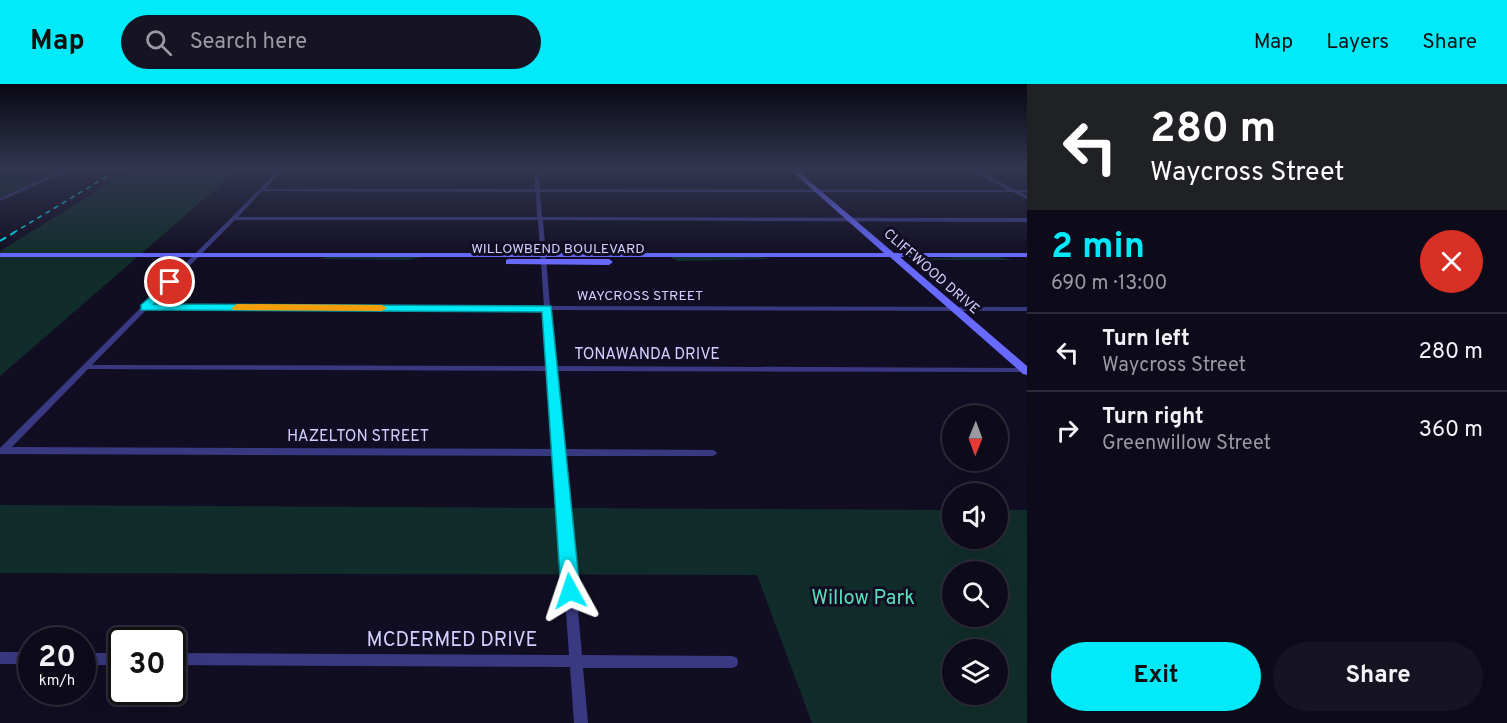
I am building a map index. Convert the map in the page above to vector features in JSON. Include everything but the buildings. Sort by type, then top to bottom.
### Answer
[{"type":"main road","name":"CLIFFWOOD DRIVE","points":[[826,198],[1026,371]]},
{"type":"main road","name":"WILLOWBEND BOULEVARD","points":[[0,259],[198,253],[312,258]]},
{"type":"main road","points":[[143,260],[189,258],[198,253]]},
{"type":"main road","name":"WILLOWBEND BOULEVARD","points":[[0,255],[191,261],[312,258],[555,258],[600,254],[782,263],[1027,263]]},
{"type":"main road","name":"WILLOWBEND BOULEVARD","points":[[430,258],[478,262],[543,258],[663,258],[776,254],[1027,255]]},
{"type":"main road","points":[[776,254],[782,263]]},
{"type":"main road","points":[[846,263],[886,259],[891,255]]},
{"type":"main road","points":[[901,263],[907,259],[952,255]]},
{"type":"main road","points":[[1014,255],[1027,263]]},
{"type":"street","points":[[2,452],[253,198]]},
{"type":"street","points":[[538,198],[581,723]]},
{"type":"street","points":[[233,218],[1027,220]]},
{"type":"street","name":"WAYCROSS STREET","points":[[145,308],[1027,309]]},
{"type":"street","name":"TONAWANDA DRIVE","points":[[86,367],[1026,371]]},
{"type":"street","name":"HAZELTON STREET","points":[[2,452],[712,453]]},
{"type":"street","points":[[0,658],[18,658]]},
{"type":"street","name":"MCDERMED DRIVE","points":[[186,659],[732,662]]},
{"type":"green space","points":[[86,198],[206,198],[0,376],[0,251]]},
{"type":"green space","points":[[332,255],[423,257],[409,260],[319,259]]},
{"type":"green space","points":[[678,256],[772,259],[679,261],[670,258]]},
{"type":"green space","points":[[997,257],[1014,260],[910,260]]},
{"type":"green space","name":"Willow Park","points":[[0,505],[942,510],[942,549],[1008,549],[1008,510],[1027,510],[1027,723],[812,723],[757,575],[0,573]]},
{"type":"railway","points":[[13,233],[71,198]]},
{"type":"railway","points":[[0,241],[15,232]]},
{"type":"slow traffic","points":[[237,308],[382,308]]},
{"type":"route","points":[[170,282],[145,308],[547,308],[570,591]]}]
